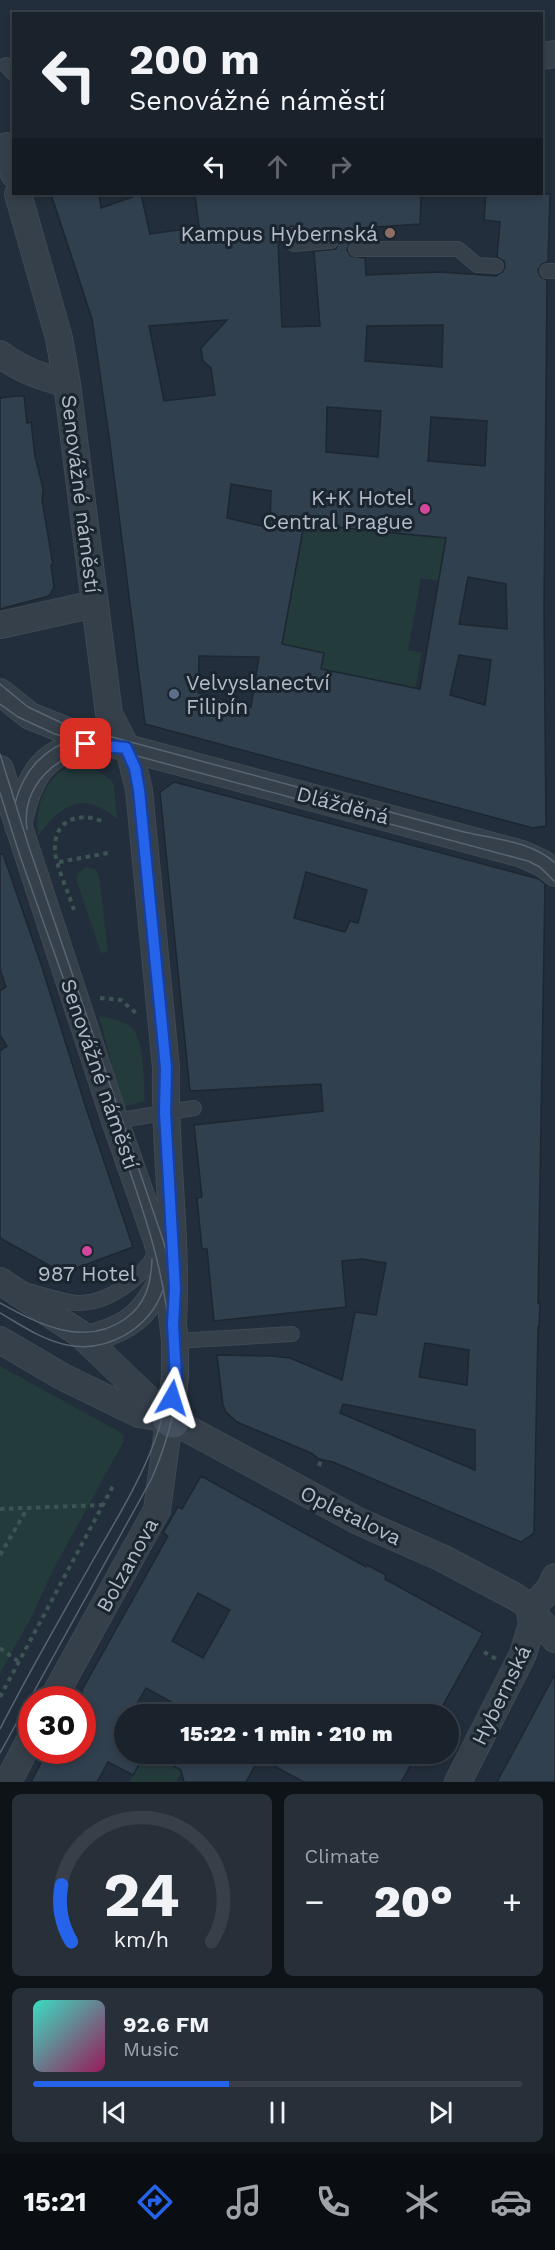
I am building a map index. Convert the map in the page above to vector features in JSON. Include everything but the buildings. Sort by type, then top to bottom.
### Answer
[{"type":"street","points":[[7,146],[12,166]]},
{"type":"street","name":"Senovážné náměstí","points":[[18,195],[59,338],[68,384],[109,714],[135,768],[139,790],[166,1068],[165,1112],[174,1259],[176,1377],[171,1420]]},
{"type":"street","name":"Senovážné náměstí","points":[[0,354],[11,363],[38,376],[68,384]]},
{"type":"street","name":"Senovážné náměstí","points":[[0,625],[95,604]]},
{"type":"street","points":[[0,692],[30,716],[51,725],[126,748]]},
{"type":"street","points":[[18,826],[34,776],[51,757],[63,750],[86,744],[126,748]]},
{"type":"street","name":"Dlážděná","points":[[126,748],[522,854],[542,863],[555,873]]},
{"type":"street","name":"Senovážné náměstí","points":[[0,769],[115,1121],[159,1247],[174,1332]]},
{"type":"street","points":[[86,1339],[121,1329],[135,1318],[156,1293],[165,1273]]},
{"type":"street","name":"Opletalova","points":[[3,1283],[86,1339],[171,1420],[358,1521],[442,1558],[514,1596],[525,1603],[555,1639]]},
{"type":"street","name":"Opletalova","points":[[0,1340],[63,1377],[139,1414],[171,1420]]},
{"type":"street","name":"Bolzanova","points":[[60,1686],[157,1510],[171,1420]]},
{"type":"street","points":[[530,1611],[551,1587],[555,1577]]},
{"type":"street","name":"Hybernská","points":[[458,1782],[523,1654],[532,1624],[530,1611]]},
{"type":"street","points":[[7,1774],[18,1757]]},
{"type":"lane","points":[[293,235],[294,244],[331,242]]},
{"type":"lane","points":[[356,249],[458,249],[477,265],[496,266]]},
{"type":"lane","points":[[115,1121],[194,1108]]},
{"type":"lane","points":[[3,1283],[71,1302],[96,1300],[118,1291],[132,1280],[144,1269],[159,1247]]},
{"type":"lane","points":[[174,1332],[292,1334]]},
{"type":"path","points":[[76,919],[55,851],[58,834],[66,822],[73,818],[87,817],[104,822]]},
{"type":"path","points":[[59,862],[108,853]]},
{"type":"path","points":[[97,987],[101,999],[121,1000],[139,1016],[163,1025]]},
{"type":"path","points":[[319,1466],[321,1460]]},
{"type":"path","points":[[0,1697],[113,1486]]},
{"type":"path","points":[[0,1509],[103,1505]]},
{"type":"path","points":[[0,1555],[27,1509]]},
{"type":"path","points":[[0,1648],[19,1663]]},
{"type":"green space","points":[[305,523],[446,538],[439,581],[421,578],[408,650],[422,653],[415,688],[279,660]],"holes":[[[284,645],[324,653],[321,666]]]},
{"type":"green space","points":[[78,764],[98,771],[114,784],[117,819],[93,805],[83,803],[73,805],[56,816],[38,836],[38,813],[44,791],[57,774]]},
{"type":"green space","points":[[86,867],[95,869],[99,876],[108,952],[101,953],[77,882],[77,874]]},
{"type":"green space","points":[[99,1016],[127,1024],[138,1037],[141,1047],[145,1101],[123,1107]]},
{"type":"green space","points":[[0,1366],[118,1431],[123,1435],[124,1441],[54,1568],[31,1618],[0,1673]]},
{"type":"green space","points":[[139,1764],[169,1764],[182,1771],[176,1782],[129,1782]]},
{"type":"tram line","points":[[0,684],[28,707],[64,724],[464,832],[524,845],[555,863]]},
{"type":"tram line","points":[[0,704],[18,717],[55,734],[528,861],[540,867],[555,882]]},
{"type":"tram line","points":[[15,803],[24,780],[36,762],[54,748],[76,738]]},
{"type":"tram line","points":[[27,829],[26,814],[30,799],[45,774],[56,764],[69,757],[84,752],[99,751]]},
{"type":"tram line","points":[[0,754],[29,847],[163,1240],[177,1302],[180,1332],[178,1389],[164,1447],[152,1478],[0,1753]]},
{"type":"tram line","points":[[0,793],[94,1065]]},
{"type":"tram line","points":[[0,1729],[137,1482],[159,1428],[166,1400],[170,1370],[167,1309],[147,1222],[109,1110]]},
{"type":"tram line","points":[[0,1303],[45,1325],[61,1330],[94,1332],[109,1328],[125,1319],[143,1300],[149,1285],[152,1259]]},
{"type":"tram line","points":[[0,1313],[32,1332],[58,1343],[82,1347],[97,1345],[125,1335],[137,1327],[148,1316],[163,1290]]},
{"type":"place","name":"Kampus Hybernská","points":[[390,233]]},
{"type":"place","name":"K+K Hotel Central Prague","points":[[425,509]]},
{"type":"place","name":"Velvyslanectví Filipín","points":[[174,694]]},
{"type":"place","name":"987 Hotel","points":[[87,1251]]},
{"type":"route","points":[[86,744],[126,748],[135,768],[139,790],[166,1068],[165,1112],[175,1289],[173,1324],[176,1377],[172,1398]]}]
